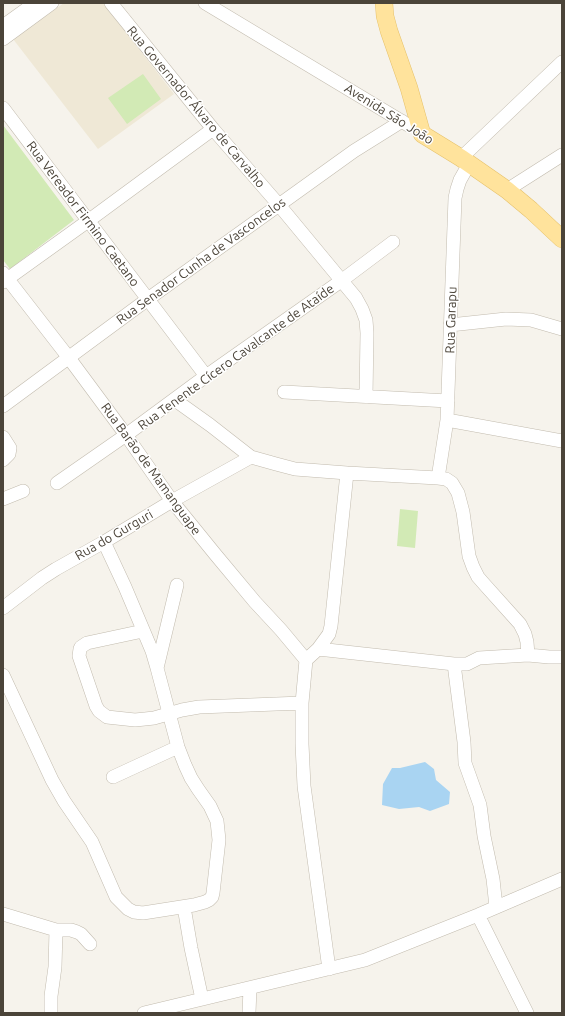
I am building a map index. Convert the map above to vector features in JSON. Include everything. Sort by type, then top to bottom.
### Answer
[{"type":"main road","points":[[384,3],[385,16],[389,31],[410,88],[422,134]]},
{"type":"main road","name":"Avenida São João","points":[[422,134],[507,190],[562,239]]},
{"type":"street","points":[[3,39],[10,25],[35,3]]},
{"type":"street","points":[[10,25],[52,3]]},
{"type":"street","name":"Rua Governador Álvaro de Carvalho","points":[[111,3],[213,129],[356,298],[366,320],[368,333],[366,397]]},
{"type":"street","name":"Avenida São João","points":[[206,3],[422,134]]},
{"type":"street","name":"Rua Garapu","points":[[438,478],[447,420],[455,198],[465,161],[562,62]]},
{"type":"street","name":"Rua Vereador Firmino Caetano","points":[[3,108],[206,376]]},
{"type":"street","name":"Rua Senador Cunha de Vasconcelos","points":[[3,406],[148,299],[354,151],[402,121]]},
{"type":"street","points":[[5,278],[88,221],[213,129]]},
{"type":"street","points":[[507,190],[562,155]]},
{"type":"street","name":"Rua Tenente Cícero Cavalcante de Ataíde","points":[[57,483],[341,281],[393,242]]},
{"type":"street","name":"Rua Barão de Mamanguape","points":[[5,278],[69,358],[126,435],[172,501],[255,602],[282,630],[306,660]]},
{"type":"street","points":[[450,325],[506,319],[531,320],[562,329]]},
{"type":"street","points":[[284,392],[448,401]]},
{"type":"street","points":[[175,400],[251,456],[276,464],[295,469],[438,478],[449,480],[458,493],[463,512],[469,556],[473,567],[478,577],[520,624],[525,634],[528,655]]},
{"type":"street","points":[[447,420],[562,441]]},
{"type":"street","points":[[3,460],[9,454],[6,442]]},
{"type":"street","name":"Rua do Gurguri","points":[[3,608],[56,568],[104,542],[251,456]]},
{"type":"street","points":[[329,969],[304,786],[302,703],[306,660],[318,649],[329,634],[333,616],[347,473]]},
{"type":"street","points":[[3,499],[23,491]]},
{"type":"street","points":[[3,675],[52,780],[64,801],[92,842],[116,897],[128,909],[134,912],[142,913],[184,907],[205,902],[212,897],[219,840],[217,821],[210,806],[191,778],[178,747],[157,668],[144,631],[104,542]]},
{"type":"street","points":[[157,668],[177,585]]},
{"type":"street","points":[[144,631],[81,646],[79,656],[96,706],[102,715],[107,717],[135,720],[154,718],[199,707],[302,703]]},
{"type":"street","points":[[318,649],[454,664],[467,664],[479,658],[528,655],[562,657]]},
{"type":"street","points":[[454,664],[464,742],[465,763],[480,805],[484,836],[493,879],[496,907]]},
{"type":"street","points":[[113,777],[178,747]]},
{"type":"street","points":[[144,1013],[365,960],[478,915],[562,879]]},
{"type":"street","points":[[184,907],[202,999]]},
{"type":"street","points":[[3,914],[56,930],[71,930],[77,932],[81,934],[90,944]]},
{"type":"street","points":[[478,915],[527,1013]]},
{"type":"street","points":[[51,1013],[51,996],[56,967],[56,930]]},
{"type":"street","points":[[248,1013],[250,988]]},
{"type":"shaded area","points":[[64,3],[103,3],[174,94],[98,149],[13,39]]},
{"type":"green space","points":[[143,74],[161,99],[127,124],[108,98]]},
{"type":"green space","points":[[3,125],[74,220],[10,269],[3,260]]},
{"type":"green space","points":[[400,509],[418,511],[415,548],[397,546]]},
{"type":"water","points":[[425,762],[434,769],[436,780],[450,792],[449,804],[430,811],[419,807],[399,809],[382,805],[383,784],[392,768],[400,768]]}]
